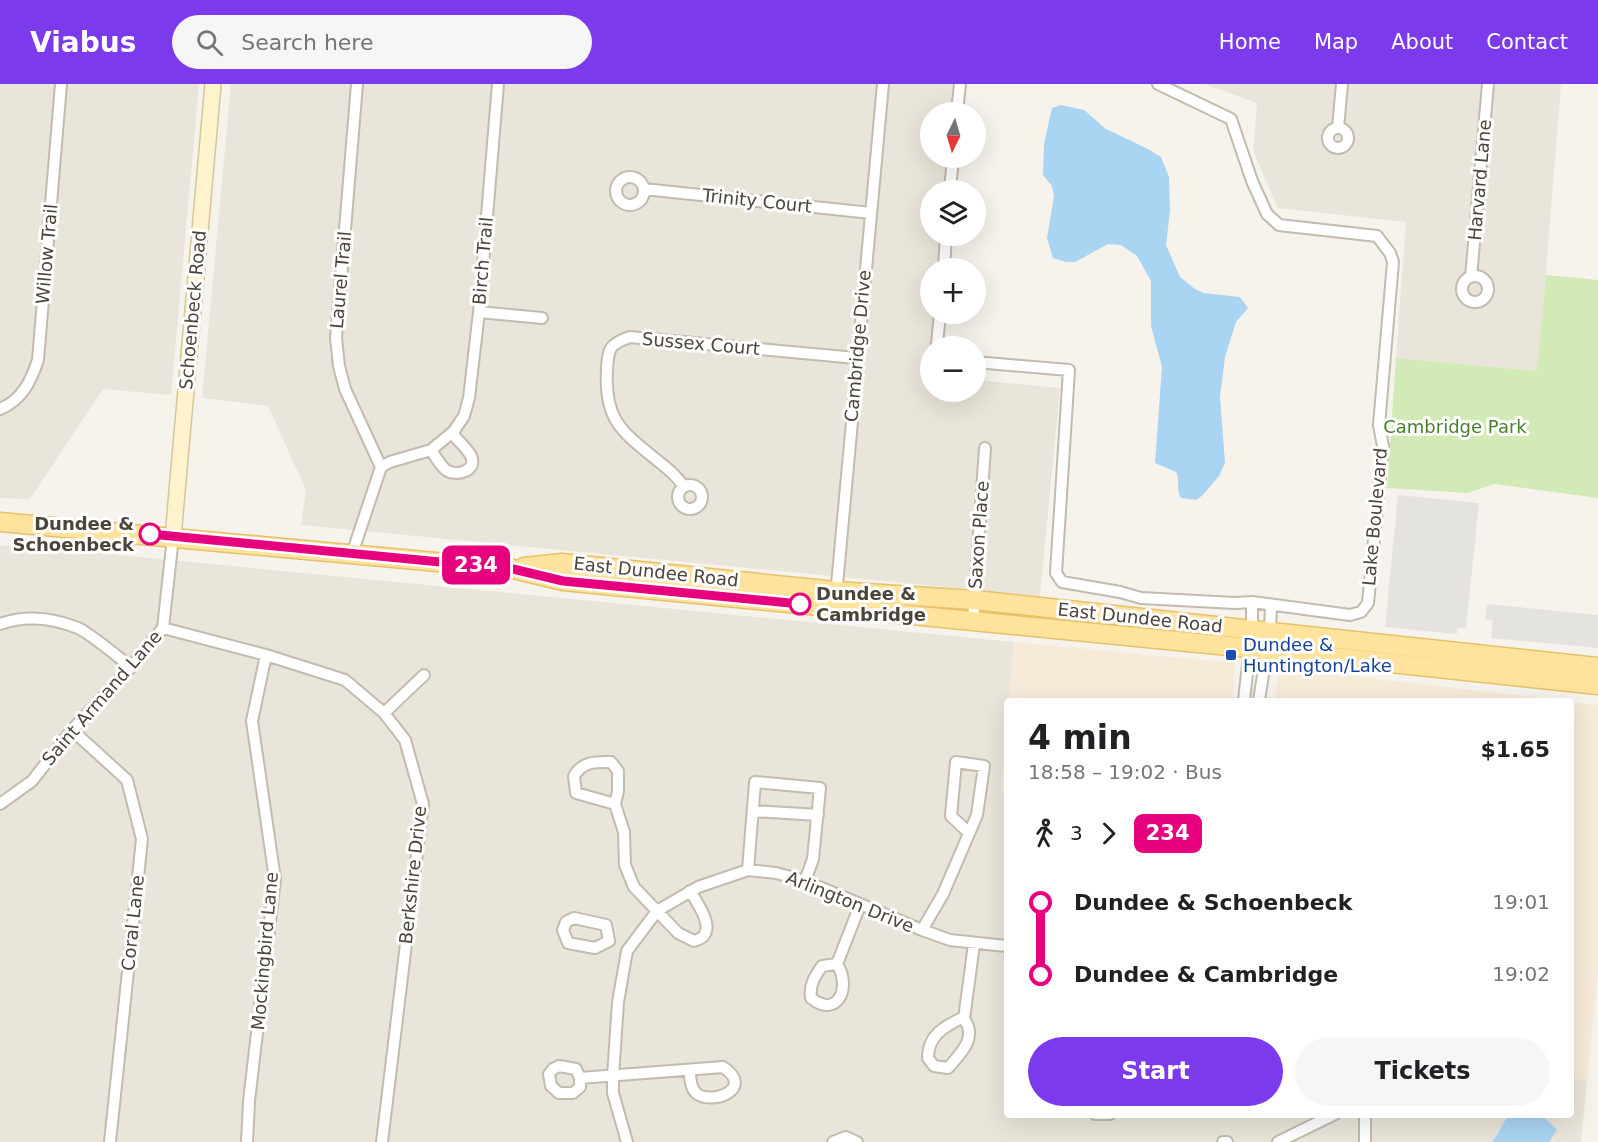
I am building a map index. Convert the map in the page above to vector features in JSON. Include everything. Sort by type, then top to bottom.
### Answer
[{"type":"main road","name":"Schoenbeck Road","points":[[173,537],[213,84]]},
{"type":"main road","name":"East Dundee Road","points":[[0,522],[513,569],[562,563],[836,599],[973,621],[1260,640],[1598,667]]},
{"type":"main road","name":"East Dundee Road","points":[[836,599],[975,600],[1598,685]]},
{"type":"street","name":"Willow Trail","points":[[0,409],[20,396],[32,378],[38,360],[62,84]]},
{"type":"street","name":"Laurel Trail","points":[[357,84],[336,338],[339,366],[345,389],[381,467]]},
{"type":"street","name":"Birch Trail","points":[[381,467],[390,462],[431,450],[452,434],[464,416],[469,398],[479,312],[498,84]]},
{"type":"street","name":"Cambridge Drive","points":[[836,599],[856,358],[883,84]]},
{"type":"street","points":[[958,102],[960,84]]},
{"type":"street","name":"Lake Boulevard","points":[[986,363],[1069,370],[1056,573],[1062,582],[1141,598],[1252,602],[1350,615],[1361,612],[1368,603],[1383,446],[1379,425],[1393,262],[1390,253],[1377,236],[1279,225],[1267,214],[1252,181],[1231,118],[1158,84]]},
{"type":"street","points":[[1338,128],[1342,84]]},
{"type":"street","name":"Harvard Lane","points":[[1471,277],[1488,84]]},
{"type":"street","name":"Trinity Court","points":[[644,189],[871,213]]},
{"type":"street","points":[[479,312],[542,318]]},
{"type":"street","name":"Sussex Court","points":[[684,487],[678,477],[633,441],[611,414],[606,392],[608,364],[610,348],[617,341],[630,337],[856,358]]},
{"type":"street","points":[[431,450],[445,469],[455,474],[463,473],[472,462],[471,456],[452,434]]},
{"type":"street","name":"Saxon Place","points":[[973,621],[985,448]]},
{"type":"street","points":[[352,554],[381,467]]},
{"type":"street","name":"Saint Armand Lane","points":[[0,804],[32,781],[72,730],[164,628],[173,537]]},
{"type":"street","points":[[1252,602],[1260,640],[1259,698]]},
{"type":"street","points":[[1245,698],[1271,605]]},
{"type":"street","points":[[0,624],[15,619],[33,618],[79,629],[131,667]]},
{"type":"street","name":"Berkshire Drive","points":[[164,628],[266,655],[345,680],[384,713],[405,740],[423,804],[382,1142]]},
{"type":"street","name":"Mockingbird Lane","points":[[247,1142],[249,1101],[275,879],[252,721],[266,655]]},
{"type":"street","points":[[384,713],[424,675]]},
{"type":"street","name":"Coral Lane","points":[[72,730],[127,780],[142,839],[110,1142]]},
{"type":"street","points":[[615,804],[576,793],[573,787],[574,776],[579,768],[594,762],[611,762],[618,771],[618,791],[615,804],[624,832],[625,865],[634,887],[678,933],[694,941],[702,940],[706,936],[707,923],[690,891]]},
{"type":"street","points":[[922,930],[943,894],[977,815],[984,766],[956,762],[951,816],[969,833]]},
{"type":"street","points":[[748,870],[756,782],[820,788],[813,859],[805,881]]},
{"type":"street","points":[[753,811],[818,815]]},
{"type":"street","name":"Arlington Drive","points":[[627,1142],[613,1093],[613,1076],[618,1002],[627,951],[657,911],[690,891],[748,870],[776,873],[805,881],[950,940],[1004,946]]},
{"type":"street","points":[[837,964],[860,905]]},
{"type":"street","points":[[609,941],[627,951]]},
{"type":"street","points":[[964,1019],[942,1028],[934,1037],[929,1045],[928,1058],[934,1066],[948,1068],[967,1044],[970,1034],[964,1019],[974,944]]},
{"type":"street","points":[[580,1078],[690,1070]]},
{"type":"street","points":[[1278,1142],[1327,1118]]},
{"type":"street","points":[[1365,1118],[1365,1142]]},
{"type":"street","points":[[832,1142],[846,1137],[857,1142]]},
{"type":"shaded area","points":[[0,84],[199,84],[171,395],[103,389],[30,499],[0,498]]},
{"type":"shaded area","points":[[231,84],[954,84],[952,102],[920,102],[920,168],[946,168],[946,180],[920,180],[920,246],[940,246],[939,258],[920,258],[920,324],[933,324],[931,336],[920,336],[920,402],[986,402],[986,381],[1060,388],[1040,596],[301,525],[306,490],[268,406],[202,398]]},
{"type":"shaded area","points":[[1204,84],[1561,84],[1538,371],[1396,358],[1406,222],[1278,208],[1253,151],[1257,103]]},
{"type":"shaded area","points":[[1398,495],[1479,503],[1466,628],[1458,628],[1457,634],[1385,627]]},
{"type":"shaded area","points":[[16,545],[1014,642],[1009,698],[1004,698],[1001,793],[1004,794],[1004,1118],[1574,1118],[1574,1078],[1587,1080],[1581,1142],[0,1142],[0,546]]},
{"type":"shaded area","points":[[1487,604],[1598,615],[1598,648],[1491,638],[1493,620],[1485,619]]},
{"type":"shaded area","points":[[1014,642],[1235,663],[1232,698],[1009,698]]},
{"type":"shaded area","points":[[1279,667],[1542,698],[1275,698]]},
{"type":"shaded area","points":[[1574,702],[1598,705],[1598,973],[1587,1080],[1574,1078]]},
{"type":"shaded area","points":[[1004,755],[1004,794],[1001,793]]},
{"type":"green space","name":"Cambridge Park","points":[[1546,275],[1598,280],[1598,498],[1494,484],[1468,493],[1387,488],[1396,358],[1537,371]]},
{"type":"water","points":[[1061,105],[1084,110],[1106,129],[1161,157],[1169,177],[1170,211],[1166,245],[1180,277],[1204,293],[1240,297],[1248,308],[1236,322],[1225,357],[1220,397],[1225,463],[1219,476],[1196,500],[1181,498],[1176,472],[1155,463],[1162,367],[1151,326],[1151,281],[1137,256],[1121,245],[1108,244],[1075,262],[1053,258],[1047,238],[1054,196],[1052,186],[1043,175],[1044,144],[1052,108]]},
{"type":"water","points":[[1508,1118],[1545,1118],[1557,1130],[1549,1142],[1492,1142]]},
{"type":"bus line","name":"234","points":[[150,534],[513,569],[563,581],[800,604]]},
{"type":"place","name":"Dundee & Schoenbeck","points":[[150,534]]},
{"type":"place","name":"Dundee & Cambridge","points":[[800,604]]},
{"type":"place","name":"Dundee & Huntington/Lake","points":[[1231,655]]}]
